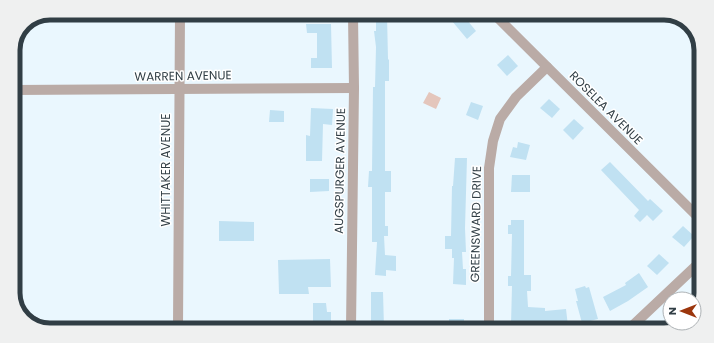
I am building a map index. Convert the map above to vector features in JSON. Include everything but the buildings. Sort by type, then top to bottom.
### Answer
[{"type":"street","name":"WHITTAKER AVENUE","points":[[178,323],[180,20]]},
{"type":"street","name":"AUGSPURGER AVENUE","points":[[351,323],[354,88],[353,20]]},
{"type":"street","name":"ROSELEA AVENUE","points":[[500,20],[694,214]]},
{"type":"street","name":"GREENSWARD DRIVE","points":[[488,323],[489,168],[493,142],[500,119],[512,102],[547,67]]},
{"type":"street","name":"WARREN AVENUE","points":[[20,90],[354,88]]},
{"type":"street","points":[[635,323],[694,268]]},
{"type":"shaded area","points":[[429,92],[441,98],[436,109],[423,103]]}]
